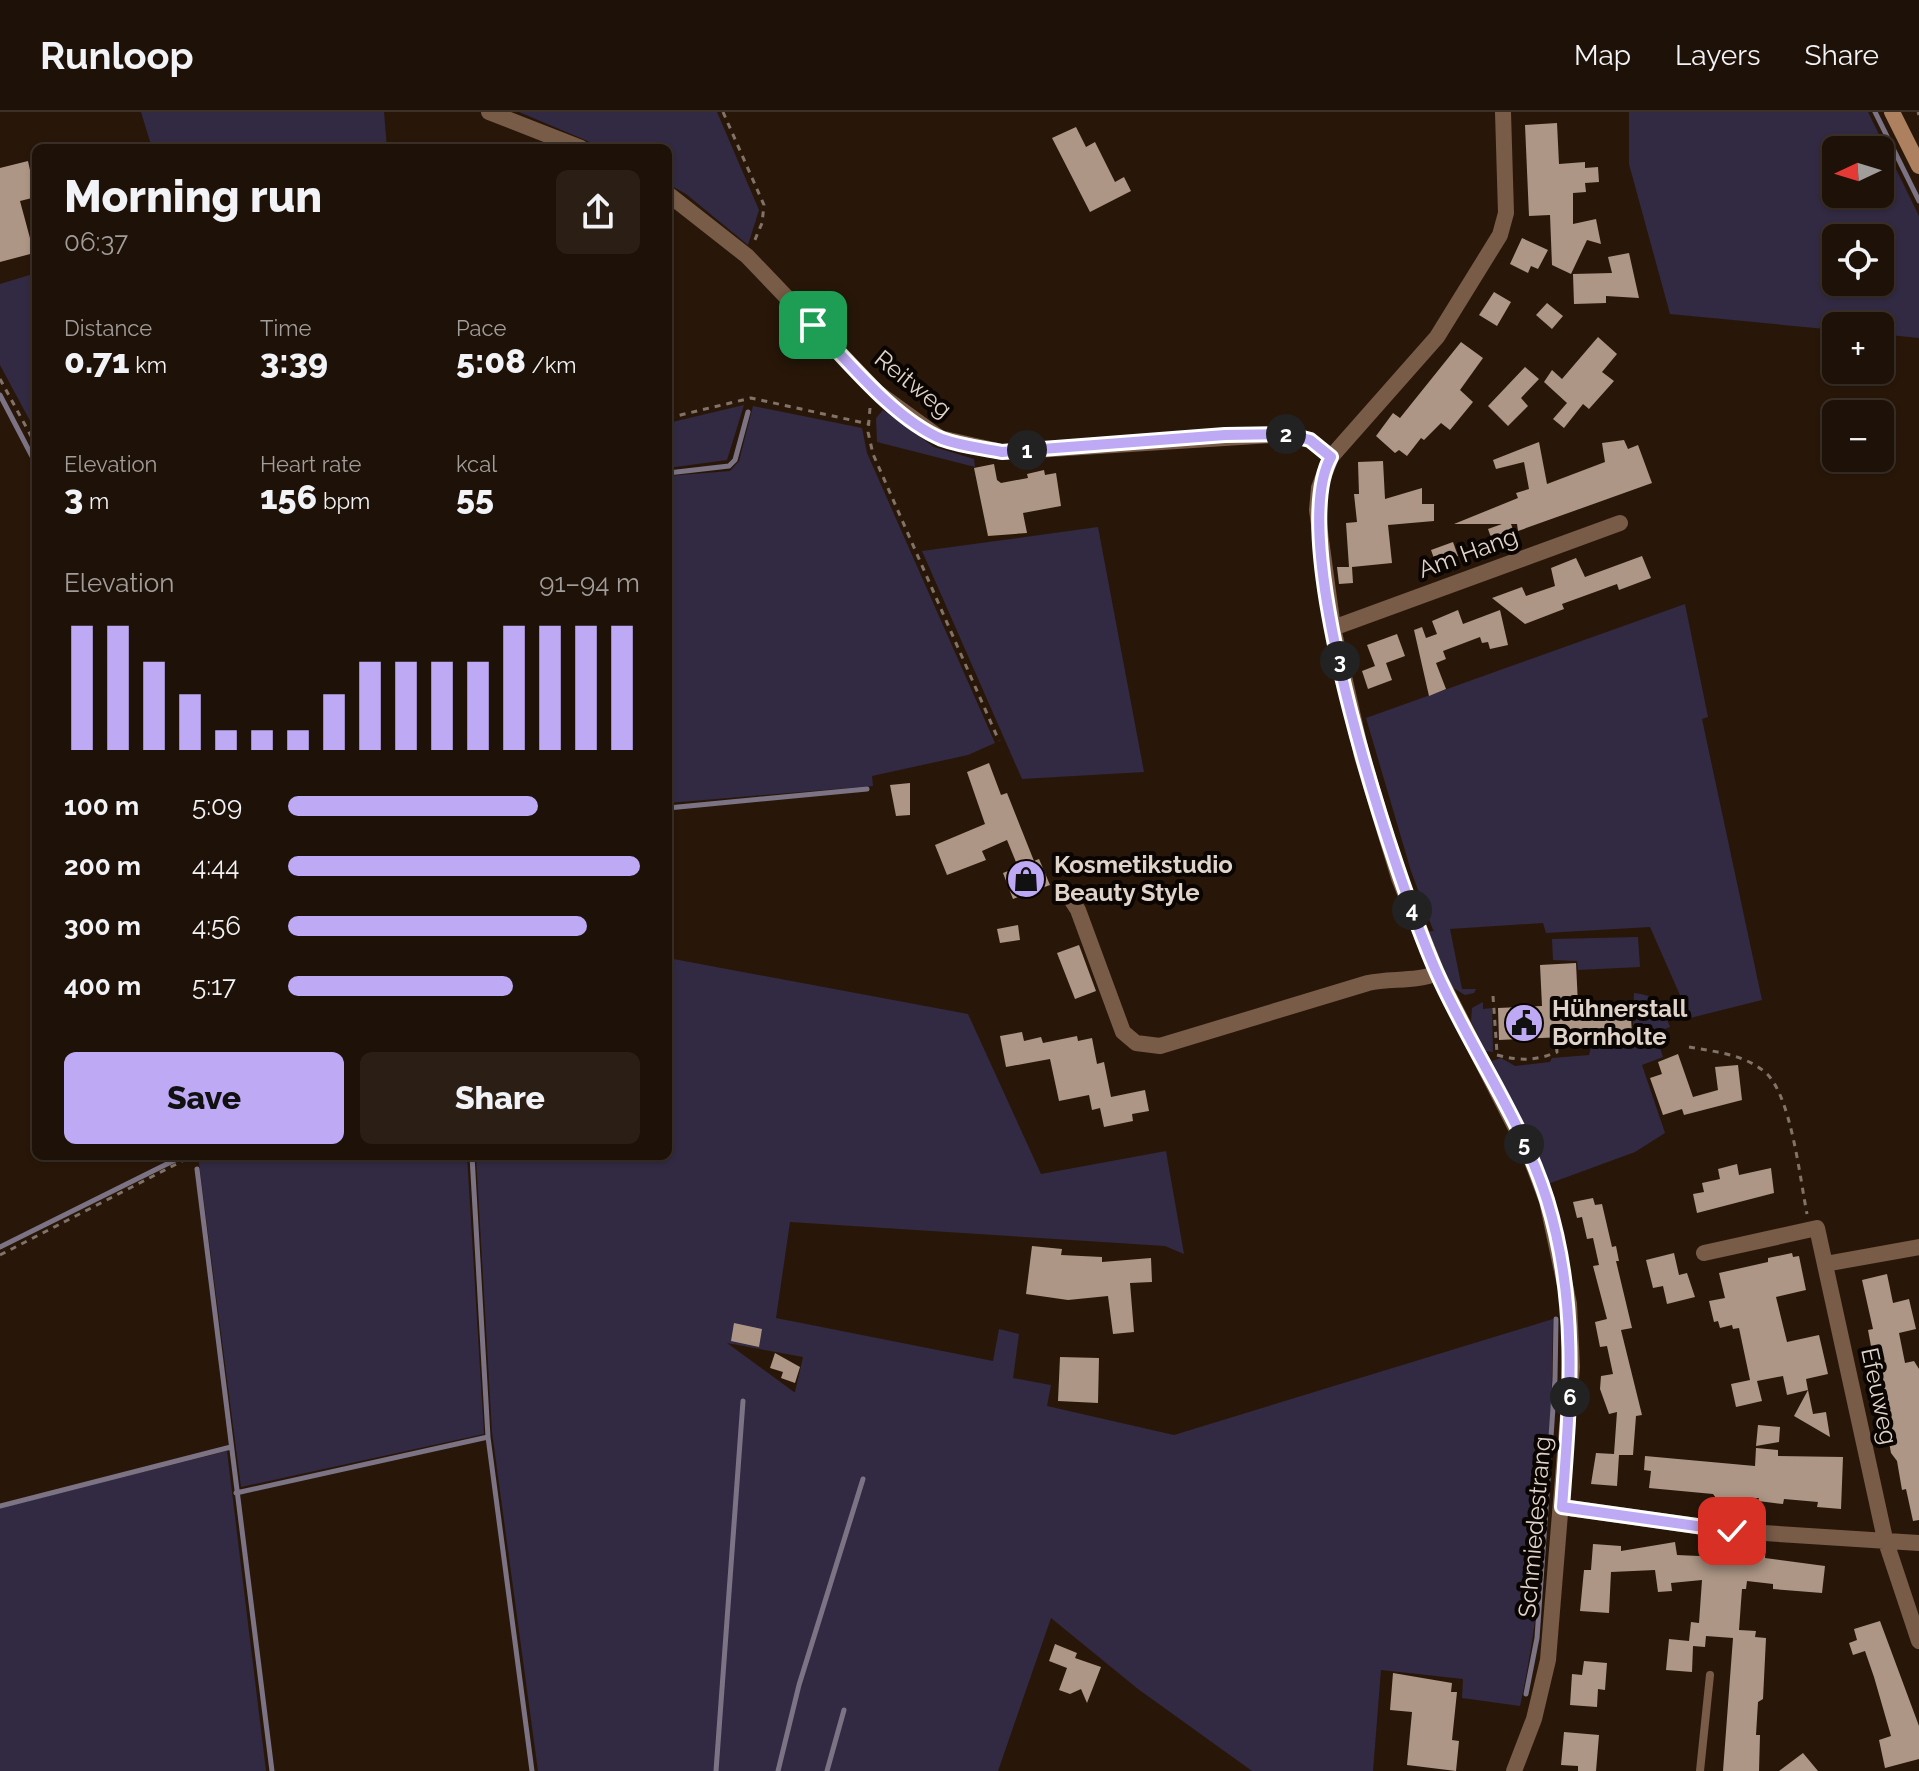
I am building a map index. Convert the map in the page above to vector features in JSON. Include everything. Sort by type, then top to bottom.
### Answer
[{"type":"street","points":[[489,112],[571,144]]},
{"type":"street","name":"Schmiedestrang","points":[[1503,112],[1506,213],[1500,235],[1437,337],[1331,457],[1319,488],[1317,510],[1333,628],[1362,756],[1395,865],[1437,973],[1530,1156],[1547,1201],[1569,1304],[1572,1367],[1548,1660],[1534,1719],[1514,1771]]},
{"type":"street","points":[[1892,112],[1919,166]]},
{"type":"street","name":"Reitweg","points":[[672,197],[747,256],[878,393],[940,438],[1002,452],[1225,435],[1287,434],[1310,440],[1331,457]]},
{"type":"street","name":"Am Hang","points":[[1333,628],[1620,523]]},
{"type":"street","points":[[1065,890],[1078,910],[1123,1032],[1136,1043],[1160,1046],[1368,983],[1393,977],[1427,977],[1437,973]]},
{"type":"street","name":"Efeuweg","points":[[1811,1229],[1817,1228],[1885,1539],[1919,1641]]},
{"type":"street","points":[[1704,1253],[1811,1229]]},
{"type":"street","points":[[1825,1264],[1919,1247]]},
{"type":"street","points":[[1562,1507],[1732,1531],[1919,1543]]},
{"type":"lane","points":[[1700,1771],[1710,1675]]},
{"type":"path","points":[[723,112],[764,205],[762,223],[747,256]]},
{"type":"path","points":[[0,379],[32,438]]},
{"type":"path","points":[[878,393],[871,406],[869,424],[873,454],[999,741]]},
{"type":"path","points":[[672,417],[751,398],[764,398],[869,424]]},
{"type":"path","points":[[1493,996],[1497,1055]]},
{"type":"path","points":[[1479,1059],[1497,1055],[1515,1060],[1541,1059],[1557,1052],[1556,1038]]},
{"type":"path","points":[[1689,1047],[1735,1055],[1766,1073],[1781,1094],[1811,1229]]},
{"type":"path","points":[[0,1255],[184,1160]]},
{"type":"shaded area","points":[[141,112],[384,112],[387,144],[151,144]]},
{"type":"shaded area","points":[[519,112],[717,112],[759,210],[748,245],[686,194],[672,186],[672,144],[595,144]]},
{"type":"shaded area","points":[[1629,112],[1868,112],[1880,136],[1822,136],[1822,208],[1894,208],[1894,165],[1919,216],[1919,338],[1894,335],[1894,312],[1822,312],[1822,329],[1670,314],[1629,164]]},
{"type":"shaded area","points":[[32,274],[32,425],[0,365],[0,284]]},
{"type":"shaded area","points":[[744,405],[727,460],[672,467],[672,422]]},
{"type":"shaded area","points":[[753,406],[862,428],[867,453],[995,743],[968,755],[872,776],[873,786],[672,803],[672,476],[730,471],[739,461]]},
{"type":"shaded area","points":[[883,410],[934,447],[974,459],[975,467],[877,442],[876,418]]},
{"type":"shaded area","points":[[1098,527],[1144,772],[1022,779],[922,551]]},
{"type":"shaded area","points":[[1685,604],[1708,717],[1702,719],[1762,1000],[1690,1018],[1650,927],[1546,933],[1543,923],[1450,929],[1462,989],[1476,989],[1474,993],[1465,995],[1450,986],[1427,932],[1436,930],[1433,930],[1411,871],[1366,718]]},
{"type":"shaded area","points":[[1638,937],[1640,967],[1578,970],[1577,961],[1553,960],[1552,939]]},
{"type":"shaded area","points":[[672,959],[968,1014],[1041,1174],[1166,1151],[1184,1254],[1165,1246],[790,1222],[776,1318],[993,1361],[999,1329],[1019,1334],[1013,1378],[1051,1385],[1047,1406],[1174,1435],[1553,1319],[1549,1465],[1542,1563],[1520,1706],[1462,1698],[1463,1679],[1381,1670],[1373,1771],[1252,1771],[1138,1689],[1051,1618],[998,1771],[538,1771],[492,1432],[476,1160],[672,1160]],"holes":[[[727,1343],[803,1357],[794,1392]]]},
{"type":"shaded area","points":[[1634,993],[1654,999],[1670,1027],[1655,1033],[1663,1057],[1642,1065],[1665,1133],[1635,1152],[1548,1184],[1492,1061],[1501,1058],[1515,1066],[1550,1062],[1552,1058],[1589,1055],[1593,1040],[1633,1037]]},
{"type":"shaded area","points":[[1483,1002],[1483,1009],[1492,1008],[1493,1052],[1485,1051],[1471,1021],[1472,1008]]},
{"type":"shaded area","points":[[199,1160],[467,1160],[484,1434],[241,1487]]},
{"type":"shaded area","points":[[227,1451],[266,1771],[0,1771],[0,1508]]},
{"type":"building","points":[[1557,123],[1559,164],[1585,162],[1585,168],[1598,167],[1599,182],[1585,183],[1586,192],[1573,193],[1573,224],[1596,219],[1601,244],[1587,240],[1571,274],[1552,265],[1550,215],[1529,216],[1525,125]]},
{"type":"building","points":[[1076,127],[1086,147],[1095,142],[1115,182],[1124,177],[1131,191],[1090,212],[1052,138]]},
{"type":"building","points":[[28,161],[32,198],[20,201],[32,254],[0,262],[0,168]]},
{"type":"building","points":[[1522,238],[1548,250],[1538,269],[1531,266],[1528,273],[1510,264]]},
{"type":"building","points":[[1629,253],[1639,298],[1606,296],[1606,303],[1574,304],[1573,274],[1612,273],[1608,257]]},
{"type":"building","points":[[1494,292],[1511,302],[1497,326],[1479,315]]},
{"type":"building","points":[[1547,303],[1563,316],[1552,329],[1536,315]]},
{"type":"building","points":[[1598,337],[1617,354],[1602,372],[1614,381],[1589,409],[1583,404],[1564,428],[1553,419],[1567,403],[1544,382],[1552,370],[1562,379]]},
{"type":"building","points":[[1461,342],[1483,358],[1460,390],[1473,402],[1450,430],[1441,423],[1424,440],[1421,438],[1407,456],[1399,450],[1395,453],[1376,436],[1393,413],[1400,418]]},
{"type":"building","points":[[1525,367],[1539,379],[1521,398],[1528,406],[1508,426],[1488,406]]},
{"type":"building","points":[[1624,440],[1628,449],[1638,445],[1652,483],[1518,531],[1517,524],[1511,524],[1515,535],[1493,543],[1488,529],[1502,524],[1454,524],[1518,498],[1516,493],[1529,489],[1524,462],[1496,469],[1493,460],[1539,442],[1547,484],[1605,462],[1602,443]]},
{"type":"building","points":[[1383,461],[1385,499],[1422,488],[1422,504],[1434,504],[1434,521],[1388,525],[1392,563],[1352,567],[1353,583],[1339,584],[1337,567],[1349,567],[1346,523],[1357,522],[1354,494],[1359,494],[1358,462]]},
{"type":"building","points":[[994,464],[997,480],[1001,483],[1028,478],[1027,474],[1044,470],[1045,475],[1056,473],[1061,506],[1023,513],[1027,533],[988,536],[974,468]]},
{"type":"building","points":[[1453,542],[1458,556],[1436,564],[1431,550]]},
{"type":"building","points":[[1642,556],[1651,578],[1619,590],[1617,584],[1562,604],[1564,609],[1525,624],[1492,598],[1522,587],[1526,596],[1555,586],[1551,568],[1576,558],[1585,577]]},
{"type":"building","points":[[1458,610],[1463,624],[1500,610],[1508,645],[1490,649],[1488,642],[1482,643],[1480,637],[1443,651],[1446,659],[1436,663],[1446,689],[1429,696],[1414,630],[1422,627],[1426,638],[1437,634],[1432,621]]},
{"type":"building","points":[[1397,634],[1405,656],[1386,663],[1392,680],[1368,689],[1362,671],[1375,666],[1367,645]]},
{"type":"building","points":[[989,763],[1001,795],[1007,793],[1034,861],[1039,859],[1050,885],[1013,899],[1003,873],[1018,867],[1007,840],[982,851],[986,860],[947,875],[935,845],[985,824],[967,772]]},
{"type":"building","points":[[910,783],[910,815],[896,816],[890,785]]},
{"type":"building","points":[[1018,925],[1020,940],[1000,943],[997,929]]},
{"type":"building","points":[[1079,945],[1096,991],[1075,999],[1057,953]]},
{"type":"building","points":[[1576,963],[1578,1005],[1630,1002],[1632,1034],[1499,1040],[1498,1008],[1542,1006],[1540,965]]},
{"type":"building","points":[[1022,1032],[1024,1041],[1041,1037],[1043,1043],[1077,1036],[1078,1041],[1092,1038],[1097,1064],[1104,1062],[1111,1097],[1145,1090],[1149,1111],[1132,1114],[1133,1121],[1104,1127],[1100,1108],[1092,1110],[1089,1095],[1059,1101],[1050,1059],[1006,1067],[1000,1036]]},
{"type":"building","points":[[1678,1054],[1693,1097],[1718,1090],[1715,1067],[1738,1065],[1742,1100],[1684,1115],[1682,1109],[1663,1115],[1650,1078],[1662,1074],[1658,1062]]},
{"type":"building","points":[[1737,1164],[1739,1175],[1771,1168],[1774,1193],[1697,1213],[1693,1194],[1704,1192],[1702,1183],[1720,1179],[1718,1169]]},
{"type":"building","points":[[1593,1198],[1595,1205],[1602,1204],[1612,1247],[1616,1246],[1619,1261],[1616,1261],[1632,1328],[1621,1330],[1642,1415],[1636,1416],[1633,1455],[1619,1455],[1617,1486],[1591,1484],[1596,1453],[1614,1454],[1617,1412],[1609,1414],[1600,1389],[1601,1376],[1613,1374],[1607,1346],[1600,1347],[1595,1322],[1607,1319],[1593,1266],[1599,1265],[1593,1238],[1587,1239],[1582,1217],[1577,1218],[1573,1202]]},
{"type":"building","points":[[1032,1246],[1062,1249],[1061,1255],[1102,1257],[1102,1262],[1151,1258],[1152,1282],[1130,1283],[1134,1332],[1113,1334],[1108,1296],[1068,1300],[1026,1294]]},
{"type":"building","points":[[1674,1253],[1679,1275],[1687,1273],[1695,1297],[1667,1304],[1663,1286],[1653,1288],[1646,1260]]},
{"type":"building","points":[[1792,1253],[1793,1257],[1799,1256],[1806,1290],[1776,1297],[1787,1342],[1819,1335],[1828,1374],[1806,1379],[1808,1390],[1787,1395],[1783,1376],[1757,1381],[1762,1401],[1736,1407],[1731,1384],[1750,1380],[1739,1328],[1733,1329],[1732,1325],[1720,1328],[1718,1321],[1714,1322],[1709,1301],[1725,1298],[1719,1273]]},
{"type":"building","points":[[1887,1274],[1893,1303],[1909,1299],[1916,1329],[1899,1333],[1905,1363],[1914,1361],[1919,1369],[1919,1520],[1913,1521],[1906,1489],[1902,1490],[1897,1461],[1891,1453],[1868,1330],[1873,1329],[1862,1280]]},
{"type":"building","points":[[734,1323],[762,1329],[759,1347],[731,1341]]},
{"type":"building","points":[[775,1353],[800,1367],[795,1383],[781,1378],[783,1372],[770,1368]]},
{"type":"building","points":[[1060,1357],[1099,1358],[1098,1403],[1058,1401]]},
{"type":"building","points":[[1808,1390],[1813,1414],[1826,1412],[1830,1437],[1794,1416]]},
{"type":"building","points":[[1758,1425],[1780,1427],[1779,1442],[1756,1446]]},
{"type":"building","points":[[1756,1448],[1778,1450],[1778,1456],[1843,1457],[1841,1509],[1817,1507],[1818,1502],[1784,1499],[1783,1504],[1758,1501],[1759,1498],[1716,1498],[1713,1494],[1649,1488],[1651,1471],[1644,1470],[1645,1456],[1755,1466]]},
{"type":"building","points":[[1675,1542],[1677,1555],[1743,1558],[1744,1544],[1766,1546],[1765,1558],[1825,1566],[1822,1593],[1773,1589],[1773,1584],[1747,1581],[1746,1589],[1742,1589],[1739,1630],[1756,1631],[1755,1637],[1766,1638],[1763,1699],[1758,1702],[1756,1735],[1760,1735],[1759,1771],[1723,1771],[1733,1638],[1706,1636],[1705,1647],[1693,1646],[1692,1672],[1666,1670],[1669,1639],[1689,1641],[1691,1622],[1699,1623],[1702,1580],[1671,1583],[1672,1591],[1658,1592],[1655,1570],[1611,1572],[1609,1613],[1580,1611],[1584,1570],[1591,1570],[1593,1544],[1621,1546],[1621,1551]]},
{"type":"building","points":[[1880,1621],[1919,1726],[1919,1759],[1885,1768],[1879,1740],[1891,1736],[1865,1651],[1853,1655],[1849,1643],[1857,1640],[1854,1629]]},
{"type":"building","points":[[1055,1644],[1077,1653],[1075,1658],[1101,1667],[1087,1703],[1081,1689],[1070,1694],[1059,1690],[1067,1668],[1049,1661]]},
{"type":"building","points":[[1584,1661],[1607,1663],[1605,1690],[1598,1689],[1597,1707],[1570,1705],[1572,1674],[1582,1675]]},
{"type":"building","points":[[1393,1673],[1452,1683],[1451,1692],[1457,1692],[1452,1740],[1459,1741],[1456,1771],[1407,1765],[1412,1712],[1390,1710]]},
{"type":"building","points":[[1564,1732],[1599,1735],[1596,1771],[1578,1771],[1578,1766],[1561,1765]]},
{"type":"building","points":[[1803,1753],[1818,1771],[1779,1771]]},
{"type":"waterway","points":[[1875,112],[1919,201]]},
{"type":"waterway","points":[[0,395],[32,456]]},
{"type":"waterway","points":[[672,473],[729,466],[735,460],[748,412]]},
{"type":"waterway","points":[[672,808],[867,789]]},
{"type":"waterway","points":[[0,1247],[175,1160]]},
{"type":"waterway","points":[[472,1160],[488,1437]]},
{"type":"waterway","points":[[197,1169],[272,1771]]},
{"type":"waterway","points":[[1526,1694],[1537,1638],[1555,1379],[1556,1319]]},
{"type":"waterway","points":[[716,1771],[743,1401]]},
{"type":"waterway","points":[[236,1493],[488,1437],[532,1771]]},
{"type":"waterway","points":[[0,1506],[231,1447]]},
{"type":"waterway","points":[[778,1771],[799,1685],[863,1479]]},
{"type":"waterway","points":[[827,1771],[844,1710]]},
{"type":"place","name":"Kosmetikstudio Beauty Style","points":[[1026,879]]},
{"type":"place","name":"Hühnerstall Bornholte","points":[[1524,1023]]},
{"type":"route","points":[[813,325],[894,406],[940,438],[966,445],[1002,452],[1225,435],[1287,434],[1310,440],[1331,457],[1319,488],[1317,510],[1333,628],[1362,756],[1399,878],[1437,973],[1530,1156],[1547,1201],[1569,1304],[1572,1367],[1562,1507],[1732,1531]]}]
